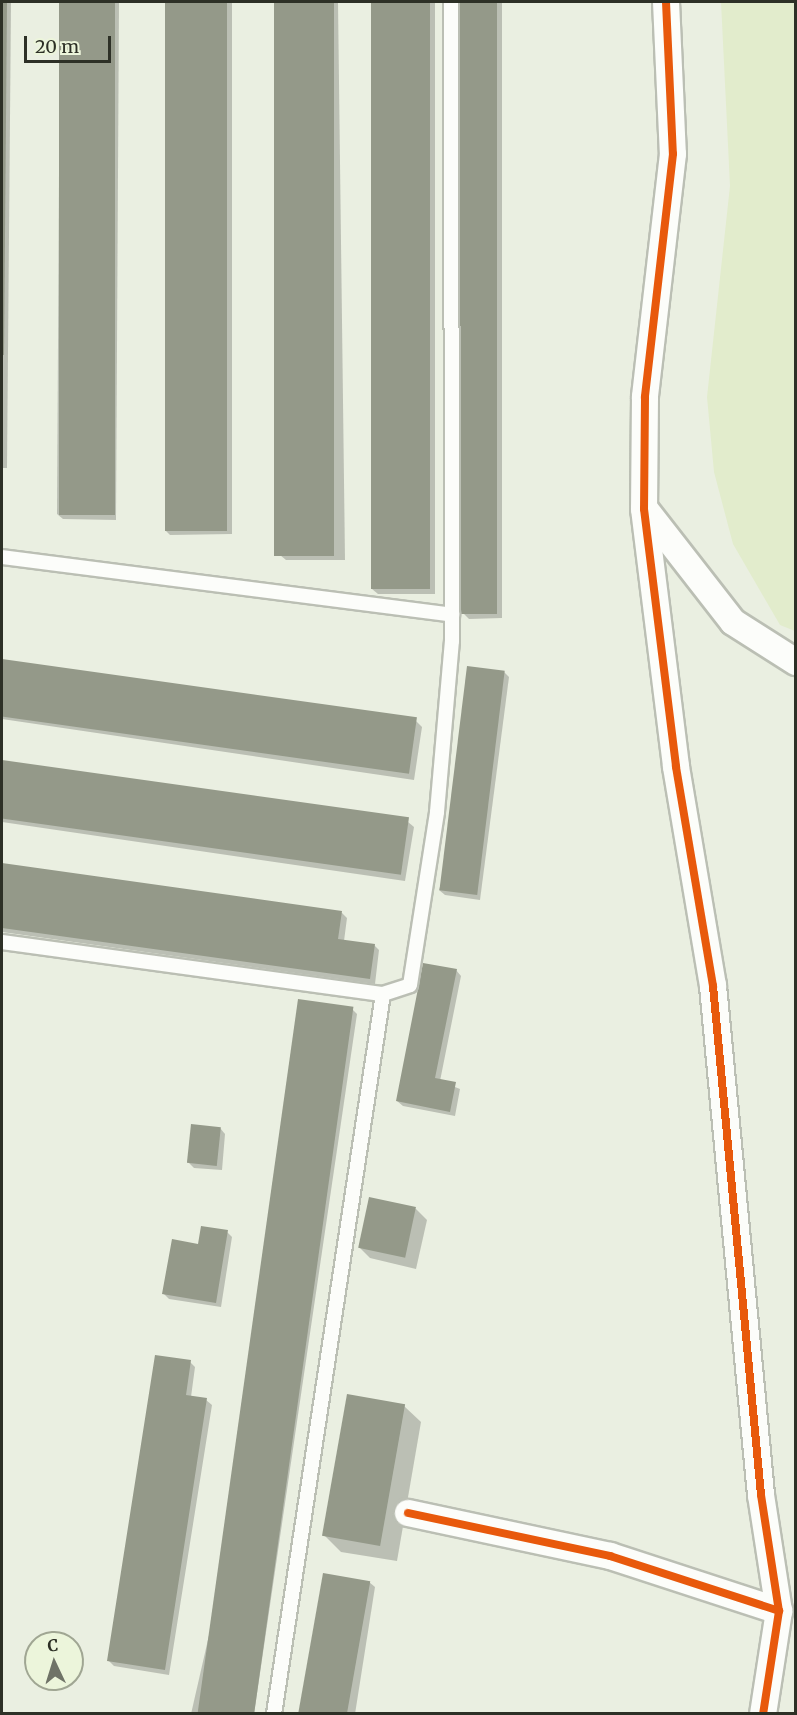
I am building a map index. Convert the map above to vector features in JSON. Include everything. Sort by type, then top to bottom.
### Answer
[{"type":"street","points":[[666,2],[673,154],[645,397],[644,509],[676,767],[713,986],[761,1495],[778,1611],[763,1713]]},
{"type":"street","points":[[644,509],[733,621],[795,662]]},
{"type":"street","points":[[408,1513],[610,1556],[778,1611]]},
{"type":"lane","points":[[2,942],[383,994],[410,985],[437,812],[452,615],[450,2]]},
{"type":"lane","points":[[2,557],[452,615]]},
{"type":"lane","points":[[274,1713],[383,994]]},
{"type":"green space","points":[[721,2],[795,2],[795,631],[780,625],[733,544],[714,472],[707,397],[730,186]]},
{"type":"building","points":[[2,2],[7,2],[4,355],[2,355]]},
{"type":"building","points":[[59,2],[115,2],[115,515],[59,515]]},
{"type":"building","points":[[165,2],[227,2],[227,531],[165,531]]},
{"type":"building","points":[[274,2],[334,2],[334,556],[274,556]]},
{"type":"building","points":[[371,2],[430,2],[430,589],[371,589]]},
{"type":"building","points":[[460,2],[497,2],[497,614],[460,614]]},
{"type":"building","points":[[2,659],[417,717],[409,774],[2,717]]},
{"type":"building","points":[[467,666],[505,671],[477,895],[439,890]]},
{"type":"building","points":[[2,760],[409,817],[401,875],[2,819]]},
{"type":"building","points":[[2,863],[342,911],[338,939],[375,944],[370,979],[2,928]]},
{"type":"building","points":[[423,963],[457,969],[435,1078],[456,1082],[450,1112],[396,1101]]},
{"type":"building","points":[[298,999],[353,1007],[254,1714],[198,1714]]},
{"type":"building","points":[[191,1124],[221,1127],[217,1166],[187,1163]]},
{"type":"building","points":[[369,1197],[416,1207],[405,1258],[358,1248]]},
{"type":"building","points":[[201,1226],[228,1230],[216,1303],[162,1294],[172,1239],[198,1244]]},
{"type":"building","points":[[155,1355],[191,1360],[186,1395],[207,1398],[165,1670],[107,1661]]},
{"type":"building","points":[[347,1394],[405,1404],[380,1546],[322,1536]]},
{"type":"building","points":[[323,1573],[370,1581],[347,1714],[298,1714]]},
{"type":"cycle path","points":[[666,2],[673,154],[645,397],[644,509],[676,767],[713,986],[761,1495],[779,1611],[763,1714]]},
{"type":"cycle path","points":[[408,1513],[610,1556],[779,1611]]}]
